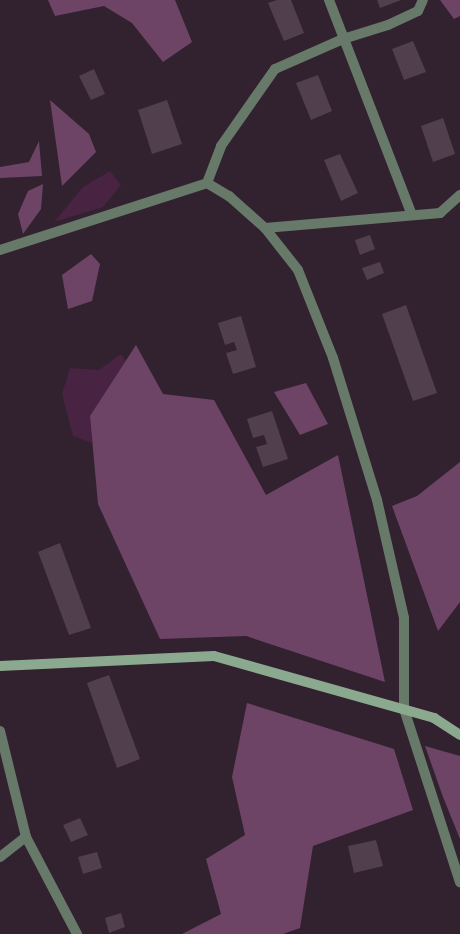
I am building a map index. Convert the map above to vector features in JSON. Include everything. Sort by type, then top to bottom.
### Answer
[{"type":"main road","points":[[0,666],[214,656],[434,718],[460,735]]},
{"type":"street","points":[[329,0],[412,215]]},
{"type":"street","points":[[207,183],[221,146],[275,70],[343,39],[418,11],[423,0]]},
{"type":"street","points":[[0,250],[207,183],[229,196],[265,228],[298,270],[333,358],[377,500],[404,618],[404,709],[460,882]]},
{"type":"street","points":[[265,228],[440,213],[460,195]]},
{"type":"street","points":[[0,731],[26,838],[77,934]]},
{"type":"street","points":[[0,857],[26,838]]},
{"type":"shaded area","points":[[48,0],[175,0],[192,42],[163,62],[132,23],[104,6],[55,16]]},
{"type":"shaded area","points":[[440,0],[460,0],[460,16],[454,19]]},
{"type":"shaded area","points":[[50,100],[89,134],[96,152],[62,186]]},
{"type":"shaded area","points":[[39,141],[42,176],[0,178],[0,167],[29,162]]},
{"type":"shaded area","points":[[110,171],[121,185],[103,207],[54,222],[83,187]]},
{"type":"shaded area","points":[[43,184],[41,209],[23,234],[18,214],[28,191]]},
{"type":"shaded area","points":[[91,254],[100,264],[92,301],[68,309],[62,275]]},
{"type":"shaded area","points":[[136,345],[163,394],[214,400],[266,495],[338,455],[385,682],[246,636],[160,639],[98,504],[90,416]]},
{"type":"shaded area","points":[[121,354],[126,361],[90,416],[92,443],[73,436],[62,394],[70,368],[99,370]]},
{"type":"shaded area","points":[[306,383],[328,424],[300,435],[274,392]]},
{"type":"shaded area","points":[[460,462],[460,602],[438,631],[392,506],[417,496]]},
{"type":"shaded area","points":[[247,703],[394,749],[413,810],[313,846],[300,928],[283,934],[182,934],[221,914],[206,859],[245,835],[232,777]]},
{"type":"shaded area","points":[[425,746],[460,756],[460,839],[443,797]]},
{"type":"building","points":[[277,0],[291,0],[304,33],[284,41],[268,3]]},
{"type":"building","points":[[377,0],[401,0],[380,8]]},
{"type":"building","points":[[413,41],[426,72],[404,80],[392,49]]},
{"type":"building","points":[[94,69],[105,94],[91,100],[79,76]]},
{"type":"building","points":[[318,75],[332,111],[311,120],[296,83]]},
{"type":"building","points":[[167,100],[182,144],[152,154],[138,110]]},
{"type":"building","points":[[443,118],[455,154],[433,162],[421,126]]},
{"type":"building","points":[[340,154],[358,193],[341,201],[324,160]]},
{"type":"building","points":[[370,235],[375,249],[360,255],[355,240]]},
{"type":"building","points":[[380,262],[384,273],[367,280],[362,268]]},
{"type":"building","points":[[406,305],[437,393],[413,401],[382,314]]},
{"type":"building","points":[[241,316],[256,367],[233,374],[226,353],[237,350],[234,342],[225,345],[218,323]]},
{"type":"building","points":[[272,411],[288,459],[263,467],[256,447],[267,444],[264,435],[253,438],[247,419]]},
{"type":"building","points":[[60,543],[91,628],[69,635],[38,552]]},
{"type":"building","points":[[109,675],[140,759],[117,768],[87,683]]},
{"type":"building","points":[[80,818],[88,835],[71,842],[63,825]]},
{"type":"building","points":[[376,840],[383,866],[354,873],[348,846]]},
{"type":"building","points":[[97,852],[102,868],[83,874],[78,857]]},
{"type":"building","points":[[121,913],[125,927],[109,933],[105,918]]}]
